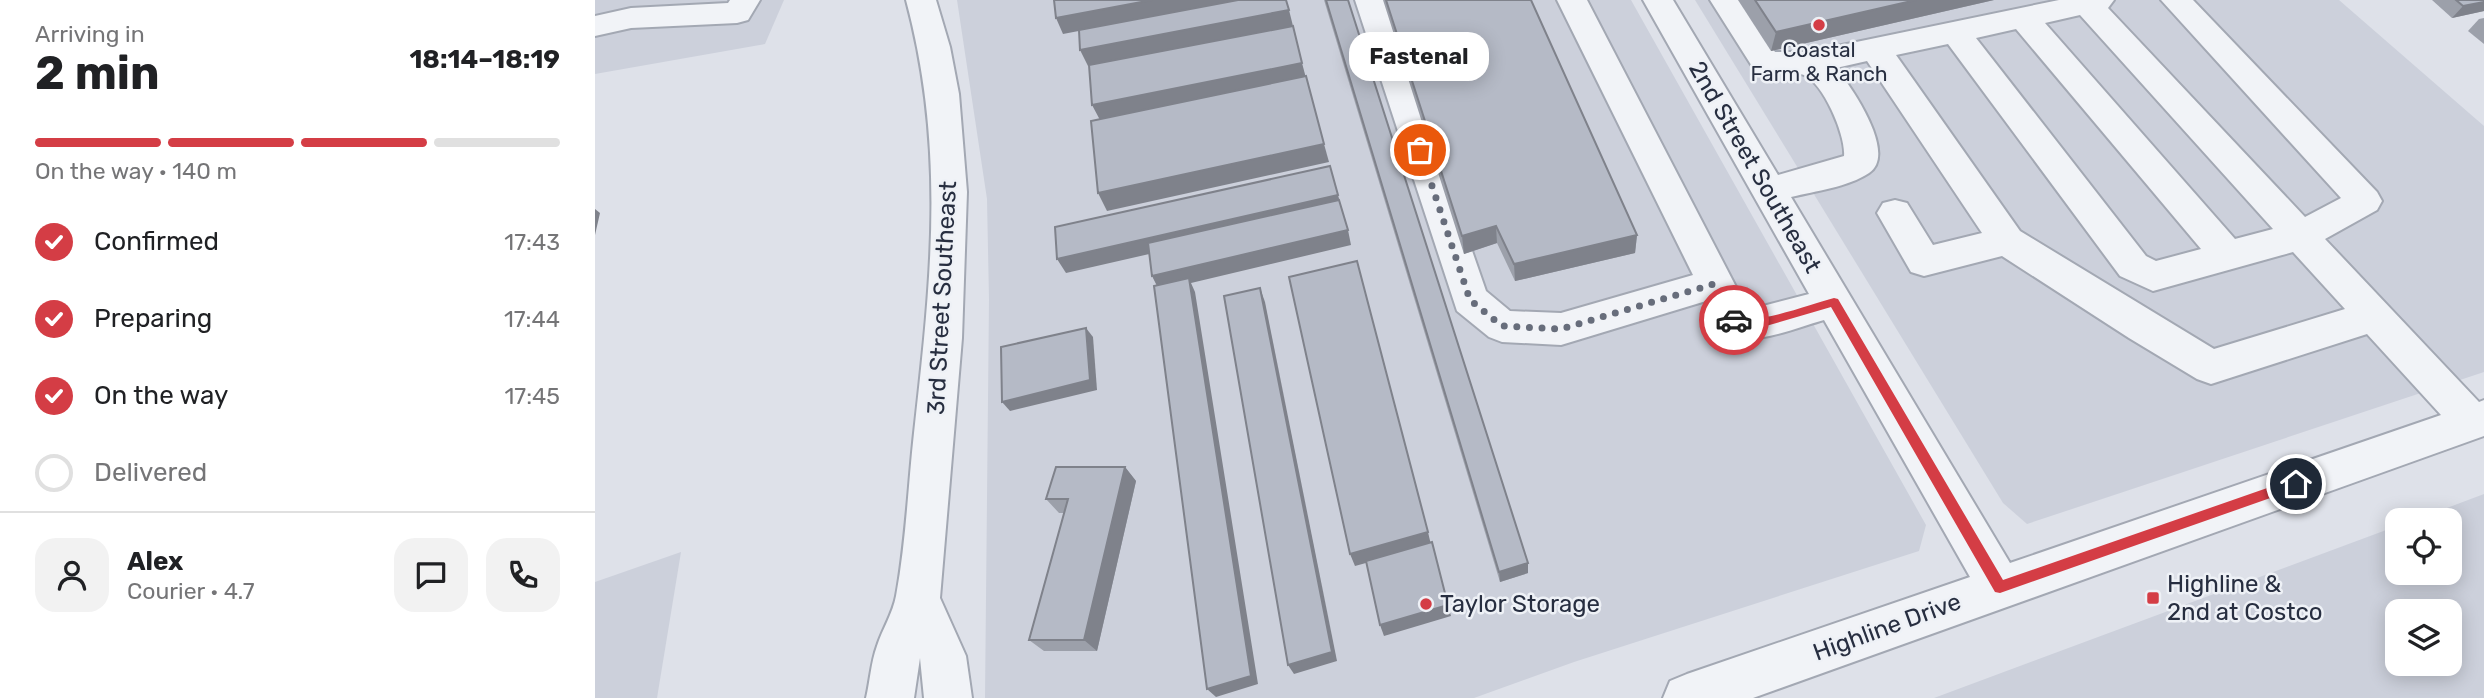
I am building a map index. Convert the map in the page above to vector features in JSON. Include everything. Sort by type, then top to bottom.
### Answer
[{"type":"street","points":[[613,16],[631,18],[737,13],[745,0]]},
{"type":"street","name":"3rd Street Southeast","points":[[890,698],[899,648],[918,599],[944,335],[949,222],[945,118],[933,44],[921,0]]},
{"type":"street","points":[[1370,0],[1470,300],[1502,326],[1561,329],[1714,284]]},
{"type":"street","points":[[1572,0],[1736,324],[1759,323],[1834,302]]},
{"type":"street","name":"2nd Street Southeast","points":[[1658,0],[2000,587]]},
{"type":"street","points":[[1725,0],[1766,64],[1808,63],[2093,2],[2374,316],[2478,420]]},
{"type":"street","points":[[2082,289],[2153,276],[2301,236],[2365,201],[2176,0]]},
{"type":"street","points":[[2023,18],[2228,256]]},
{"type":"street","points":[[1955,32],[2133,266],[2153,276]]},
{"type":"street","points":[[1875,49],[2007,241],[2211,367],[2374,316]]},
{"type":"street","points":[[1769,190],[1843,172],[1860,163],[1862,142],[1838,92],[1822,72],[1808,63]]},
{"type":"street","points":[[1895,213],[1924,262],[2007,241]]},
{"type":"street","name":"Highline Drive","points":[[1687,698],[2478,420]]},
{"type":"street","name":"3rd Street Southeast","points":[[918,599],[943,656],[948,698]]},
{"type":"shaded area","points":[[595,0],[784,0],[765,44],[595,74]]},
{"type":"shaded area","points":[[957,0],[1631,0],[1926,525],[1919,551],[1574,662],[1474,698],[985,698],[989,299],[987,199]]},
{"type":"shaded area","points":[[1695,0],[2339,0],[2484,126],[2484,372],[2027,524],[2003,503]]},
{"type":"shaded area","points":[[2484,494],[2484,698],[1934,698],[2385,530],[2385,585],[2462,585],[2462,508],[2447,508]]},
{"type":"shaded area","points":[[681,552],[657,698],[595,698],[595,582]]},
{"type":"building","points":[[1054,0],[1152,0],[1056,18]]},
{"type":"building","points":[[1238,0],[1286,0],[1289,10],[1080,50],[1079,30]]},
{"type":"building","points":[[1326,0],[1348,0],[1528,563],[1499,572]]},
{"type":"building","points":[[1386,0],[1531,0],[1637,235],[1514,264],[1496,226],[1462,236]]},
{"type":"building","points":[[1755,0],[1916,0],[1776,32]]},
{"type":"building","points":[[2456,0],[2484,0],[2484,2],[2463,6]]},
{"type":"building","points":[[1293,26],[1302,63],[1092,105],[1089,65]]},
{"type":"building","points":[[1306,76],[1324,144],[1098,193],[1091,121]]},
{"type":"building","points":[[1330,166],[1338,195],[1057,259],[1055,227]]},
{"type":"building","points":[[1339,200],[1348,230],[1152,276],[1148,243]]},
{"type":"building","points":[[1357,261],[1428,532],[1350,554],[1289,277]]},
{"type":"building","points":[[1189,278],[1251,676],[1207,689],[1154,286]]},
{"type":"building","points":[[1260,288],[1332,652],[1288,665],[1224,296]]},
{"type":"building","points":[[1086,328],[1090,380],[1002,402],[1001,347]]},
{"type":"building","points":[[1056,467],[1125,467],[1084,640],[1029,640],[1068,499],[1046,499]]},
{"type":"building","points":[[1432,542],[1448,605],[1380,625],[1366,561]]},
{"type":"way so far","points":[[1420,150],[1470,300],[1502,326],[1561,329],[1714,284],[1734,320]]},
{"type":"place","name":"Coastal Farm & Ranch","points":[[1819,25]]},
{"type":"place","name":"Fastenal","points":[[1420,150]]},
{"type":"place","name":"Highline & 2nd at Costco","points":[[2153,598]]},
{"type":"place","name":"Taylor Storage","points":[[1426,604]]},
{"type":"route","points":[[1734,320],[1736,324],[1759,323],[1834,302],[2000,587],[2296,484]]}]
